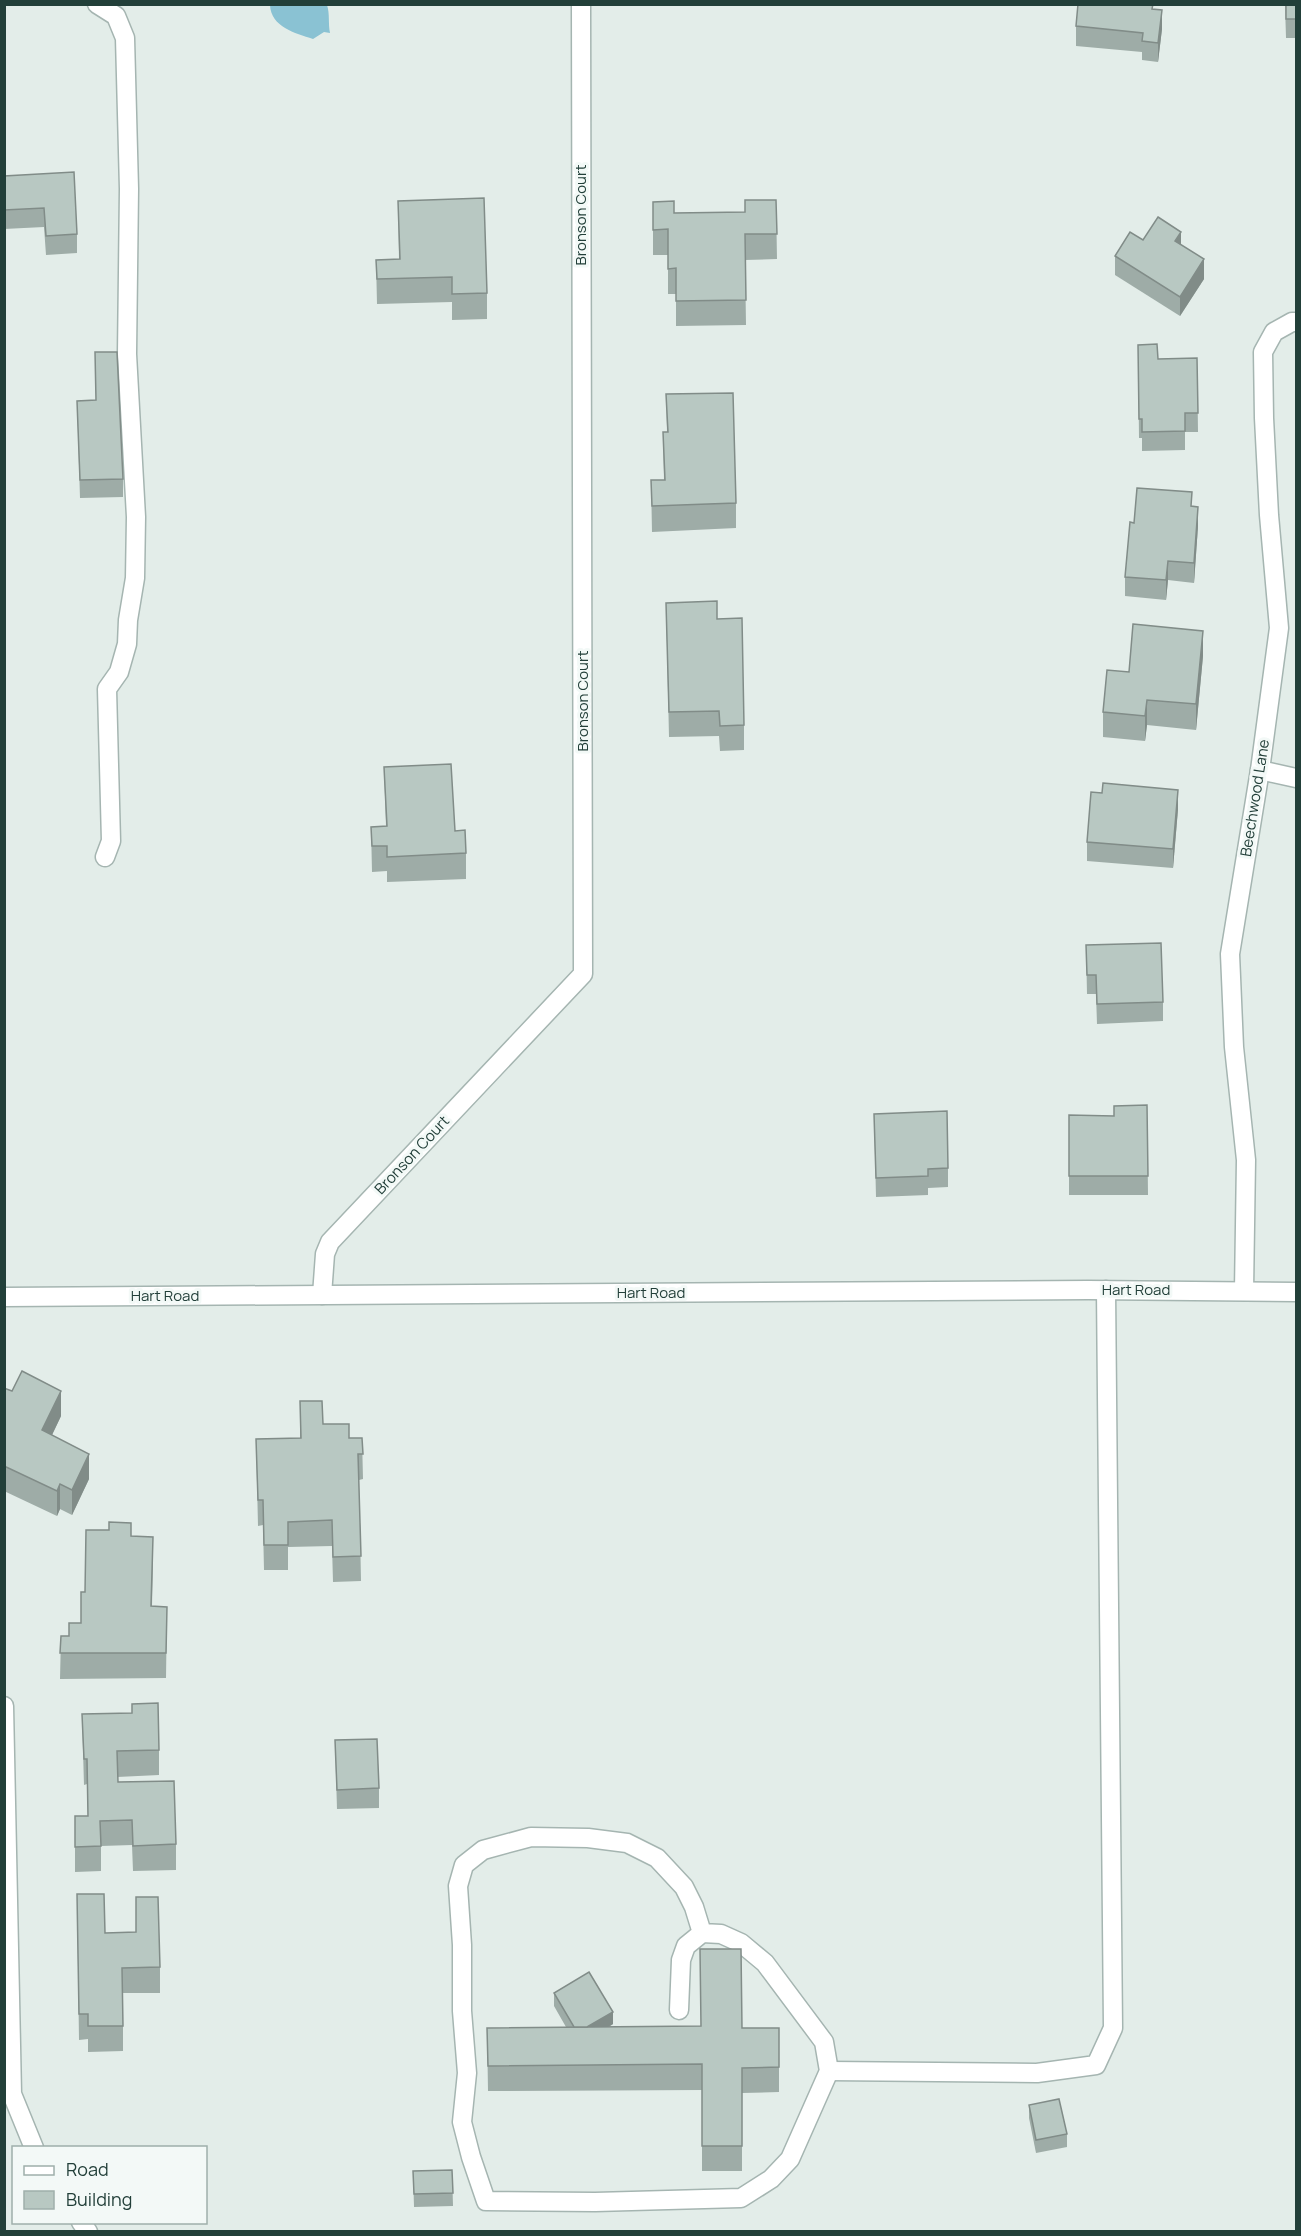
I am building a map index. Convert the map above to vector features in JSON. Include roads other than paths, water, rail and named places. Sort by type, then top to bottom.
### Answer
[{"type":"street","points":[[97,4],[116,16],[124,38],[129,189],[127,354],[136,517],[135,578],[128,620],[127,644],[119,672],[107,688],[111,841],[105,857]]},
{"type":"street","name":"Bronson Court","points":[[322,1295],[325,1254],[330,1242],[583,974],[581,4]]},
{"type":"street","name":"Beechwood Lane","points":[[1244,1291],[1246,1160],[1234,1047],[1230,954],[1260,770],[1279,628],[1268,504],[1263,352],[1274,332],[1296,322]]},
{"type":"street","points":[[1260,770],[1296,778]]},
{"type":"street","points":[[829,2071],[1037,2073],[1096,2065],[1113,2028],[1106,1290]]},
{"type":"street","name":"Hart Road","points":[[4,1297],[1106,1290],[1296,1292]]},
{"type":"street","points":[[4,1706],[12,2094],[33,2146]]},
{"type":"street","points":[[679,2010],[681,1960],[687,1946],[702,1933],[721,1934],[741,1943],[765,1963],[824,2042],[829,2071],[790,2159],[771,2179],[741,2198],[595,2202],[486,2201],[462,2122],[467,2073],[462,2011],[462,1945],[458,1886],[464,1865],[483,1850],[531,1837],[588,1838],[627,1843],[657,1858],[684,1887],[694,1907],[702,1933]]},
{"type":"water","points":[[270,5],[327,5],[330,33],[324,32],[313,39],[285,28],[271,13]]}]
